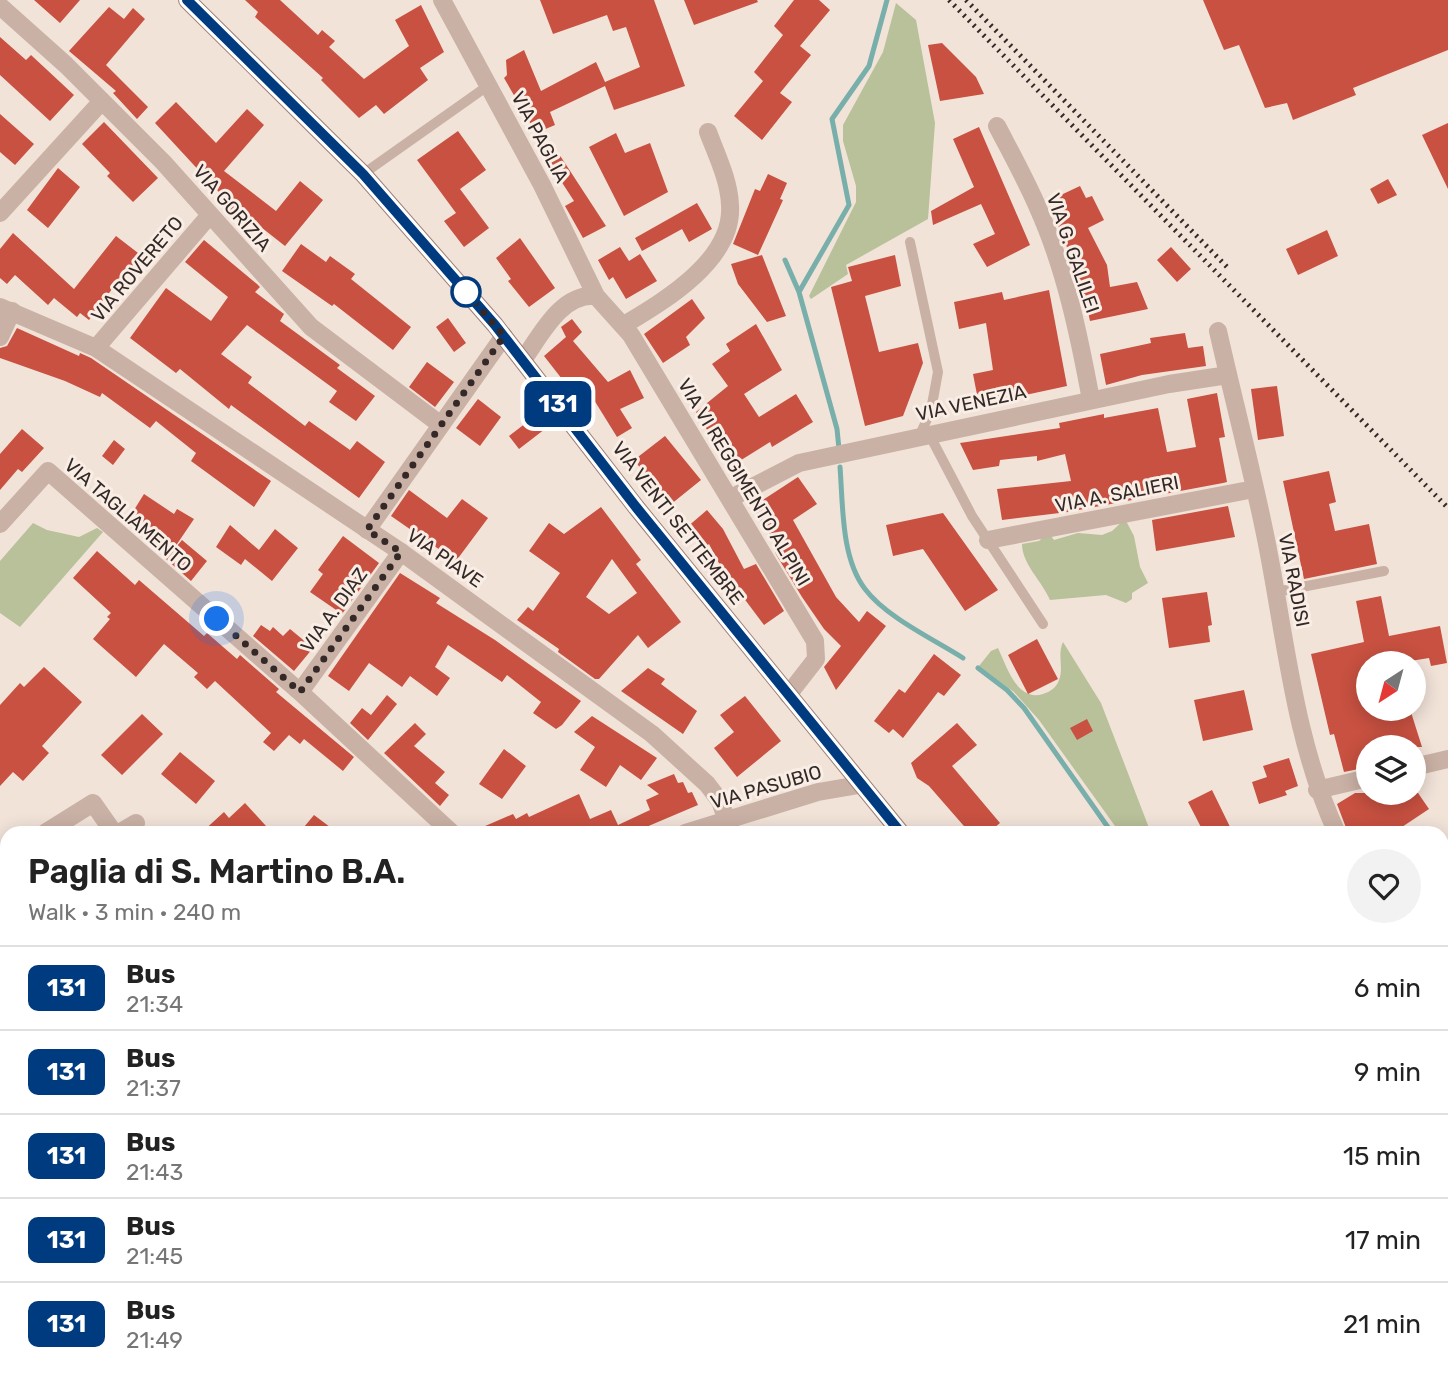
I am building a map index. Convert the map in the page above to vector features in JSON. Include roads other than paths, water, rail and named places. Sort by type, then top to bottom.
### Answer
[{"type":"main road","name":"VIA VENTI SETTEMBRE","points":[[187,0],[363,174],[504,336],[636,507],[895,826]]},
{"type":"street","name":"VIA PAGLIA","points":[[442,0],[489,85],[596,296]]},
{"type":"street","name":"VIA GORIZIA","points":[[0,6],[102,101],[178,178],[209,216],[311,327],[442,425]]},
{"type":"street","points":[[0,213],[102,101]]},
{"type":"street","name":"VIA G. GALILEI","points":[[997,126],[1039,209],[1061,271],[1072,305],[1091,400]]},
{"type":"street","points":[[624,325],[667,299],[700,272],[729,224],[727,184],[708,132]]},
{"type":"street","name":"VIA ROVERETO","points":[[96,348],[209,216]]},
{"type":"street","points":[[523,360],[555,316],[574,298],[596,296]]},
{"type":"street","name":"VIA VI REGGIMENTO ALPINI","points":[[596,296],[624,325],[815,641],[816,659],[788,695]]},
{"type":"street","points":[[0,337],[6,309]]},
{"type":"street","name":"VIA PIAVE","points":[[6,309],[96,348],[401,552],[652,734],[707,784],[720,801],[726,818]]},
{"type":"street","name":"VIA RADISI","points":[[1218,331],[1276,592],[1300,724],[1317,790],[1334,826]]},
{"type":"street","points":[[367,530],[504,336]]},
{"type":"street","name":"VIA VENEZIA","points":[[731,499],[799,463],[925,434],[1228,375]]},
{"type":"street","name":"VIA TAGLIAMENTO","points":[[0,524],[48,471],[300,692],[444,826]]},
{"type":"street","name":"VIA A. SALIERI","points":[[988,540],[1254,489]]},
{"type":"street","name":"VIA A. DIAZ","points":[[300,692],[401,552]]},
{"type":"street","points":[[1426,764],[1448,759]]},
{"type":"street","points":[[1317,790],[1356,781]]},
{"type":"street","name":"VIA PASUBIO","points":[[704,826],[818,792],[859,785]]},
{"type":"street","points":[[56,826],[93,803],[109,826]]},
{"type":"street","points":[[131,826],[136,823]]},
{"type":"lane","points":[[363,174],[489,85]]},
{"type":"lane","points":[[910,242],[938,372],[925,434],[988,540],[1043,624]]},
{"type":"lane","points":[[1276,592],[1384,571]]},
{"type":"waterway","points":[[839,449],[837,429],[799,292],[849,205],[832,119],[869,66],[887,0]]},
{"type":"waterway","points":[[785,260],[799,292]]},
{"type":"waterway","points":[[840,467],[847,547],[851,562],[865,589],[897,618],[963,658]]},
{"type":"waterway","points":[[978,668],[1007,690],[1024,708],[1107,826]]},
{"type":"railway","points":[[949,0],[1448,508]]},
{"type":"railway","points":[[966,0],[1228,268]]}]
